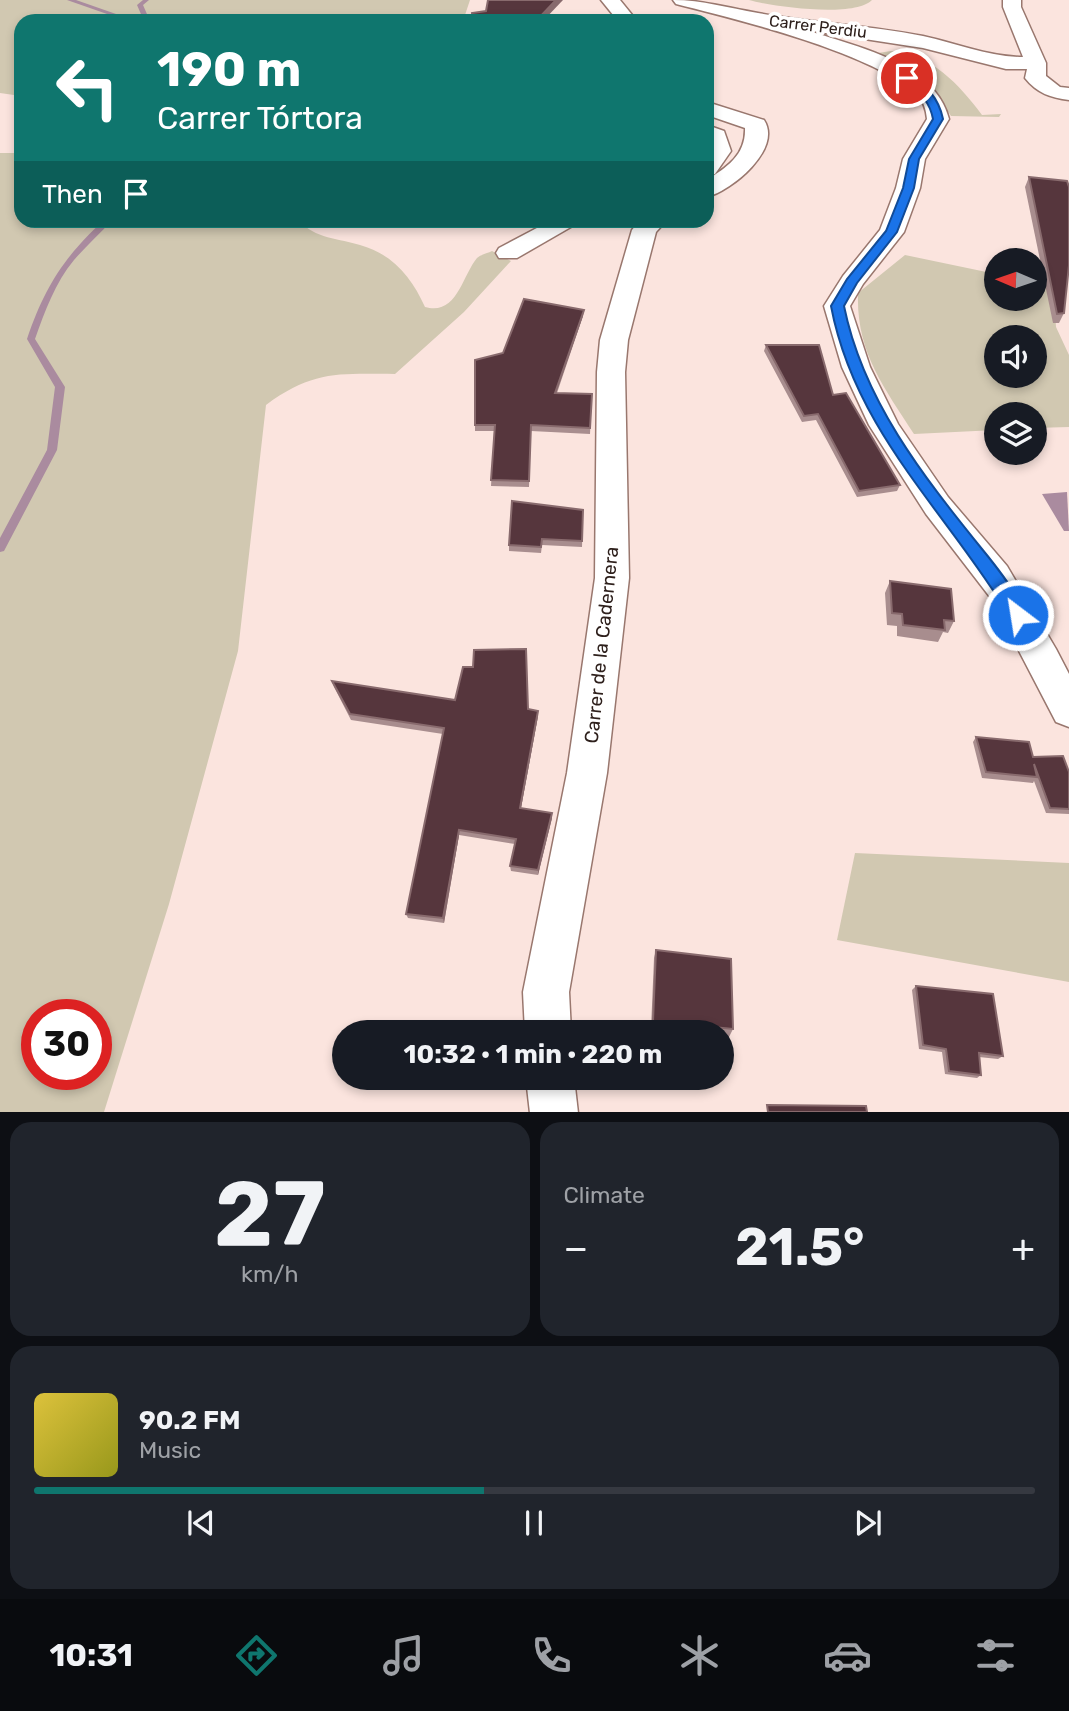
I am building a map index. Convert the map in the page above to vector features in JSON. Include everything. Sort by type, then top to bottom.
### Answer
[{"type":"street","points":[[610,0],[622,14]]},
{"type":"street","name":"Carrer Perdiu","points":[[682,0],[758,19],[845,28],[955,48],[1006,63],[1036,63]]},
{"type":"street","points":[[1012,0],[1012,7],[1036,63],[1038,71],[1035,78],[1054,92],[1069,95]]},
{"type":"street","points":[[758,19],[845,50],[907,78],[925,91],[936,106],[938,119],[914,159],[908,188],[892,232],[852,281],[837,306],[842,331],[858,377],[893,440],[925,489],[994,575],[1030,635],[1069,712]]},
{"type":"street","points":[[714,110],[755,125],[758,138],[751,155],[714,184]]},
{"type":"street","points":[[714,135],[720,151],[714,159]]},
{"type":"street","points":[[508,253],[556,228]]},
{"type":"street","name":"Carrer de la Cadernera","points":[[547,1020],[546,992],[587,773],[612,578],[611,372],[614,340],[646,228]]},
{"type":"street","points":[[551,1090],[554,1112]]},
{"type":"shaded area","points":[[0,0],[470,0],[465,14],[14,14],[14,95],[0,93]]},
{"type":"shaded area","points":[[749,0],[872,0],[849,9],[832,10],[794,8]]},
{"type":"shaded area","points":[[891,51],[919,58],[943,72],[982,115],[1001,114],[999,117],[951,116],[939,98],[865,55]]},
{"type":"shaded area","points":[[0,153],[14,153],[14,228],[308,228],[382,254],[400,268],[425,307],[436,308],[445,306],[452,300],[480,256],[492,251],[511,261],[464,312],[395,374],[327,376],[298,385],[266,405],[238,651],[169,904],[112,1086],[112,999],[21,999],[21,1090],[111,1090],[104,1112],[0,1112]]},
{"type":"shaded area","points":[[905,255],[984,271],[984,312],[1046,312],[1047,284],[1053,285],[1056,327],[1069,355],[1069,427],[1047,428],[1047,402],[984,402],[984,431],[914,434],[874,368],[862,333],[858,293]]},
{"type":"shaded area","points":[[1067,492],[1069,531],[1064,531],[1042,494]]},
{"type":"shaded area","points":[[855,853],[1069,863],[1069,982],[837,940]]},
{"type":"building","points":[[488,0],[556,0],[543,14],[472,14],[486,11]]},
{"type":"building","points":[[1029,177],[1067,181],[1069,187],[1069,265],[1064,313],[1057,314],[1047,265],[1047,248],[1044,248]]},
{"type":"building","points":[[524,299],[584,310],[555,393],[592,394],[590,428],[531,425],[529,481],[491,480],[495,425],[475,425],[475,360],[503,353]]},
{"type":"building","points":[[766,345],[819,345],[833,395],[846,393],[900,485],[859,491],[818,414],[804,416]]},
{"type":"building","points":[[512,501],[583,510],[582,541],[542,539],[541,547],[509,545]]},
{"type":"building","points":[[890,581],[951,589],[954,621],[944,620],[945,630],[903,625],[902,614],[892,613]]},
{"type":"building","points":[[526,649],[528,709],[538,711],[520,808],[552,813],[538,870],[510,866],[516,839],[459,830],[443,918],[406,914],[444,728],[350,714],[332,681],[455,700],[463,667],[473,667],[474,650]]},
{"type":"building","points":[[976,737],[1029,742],[1033,757],[1063,756],[1069,772],[1069,809],[1050,808],[1034,764],[1037,777],[986,772]]},
{"type":"building","points":[[656,950],[731,959],[733,1020],[653,1020]]},
{"type":"building","points":[[916,986],[993,994],[1003,1056],[979,1053],[981,1075],[949,1071],[946,1049],[923,1045]]},
{"type":"building","points":[[767,1105],[866,1106],[867,1112],[768,1112]]},
{"type":"waterway","points":[[70,0],[112,14]]},
{"type":"waterway","points":[[144,14],[140,5],[146,0]]},
{"type":"waterway","points":[[0,548],[52,450],[60,387],[31,339],[45,302],[60,274],[80,248],[101,228]]},
{"type":"route","points":[[907,78],[925,91],[936,106],[938,119],[914,159],[908,188],[892,232],[852,281],[837,306],[842,331],[858,377],[893,440],[925,489],[994,575],[1018,615]]}]
